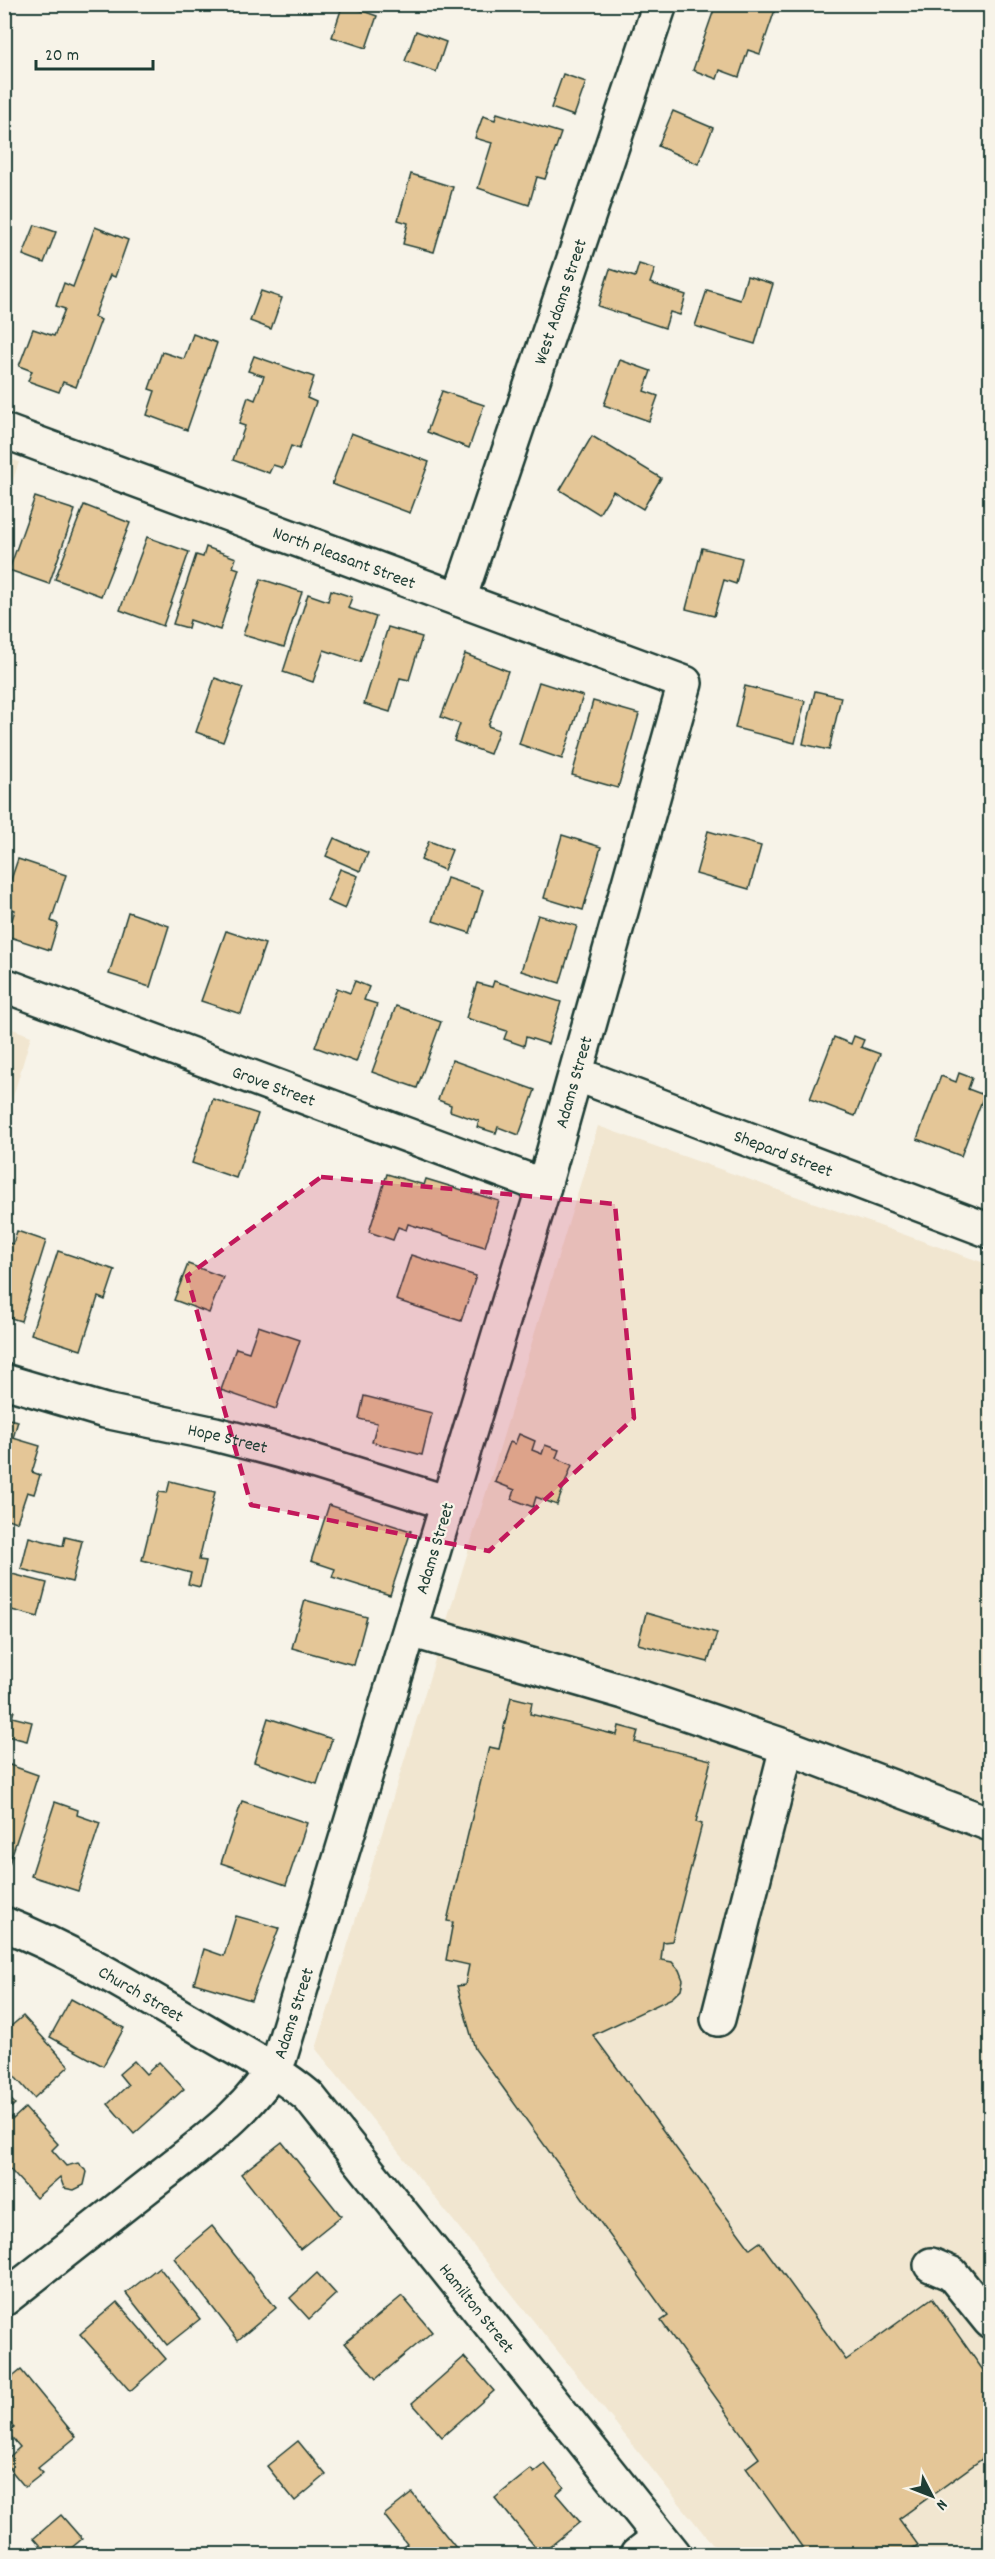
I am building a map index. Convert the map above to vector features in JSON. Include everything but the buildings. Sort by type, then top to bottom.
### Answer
[{"type":"street","name":"West Adams Street","points":[[459,599],[660,4]]},
{"type":"street","name":"North Pleasant Street","points":[[4,431],[685,683]]},
{"type":"street","name":"Adams Street","points":[[4,2299],[216,2130],[255,2096],[273,2071],[287,2040],[544,1186],[685,683]]},
{"type":"street","name":"Grove Street","points":[[4,985],[544,1186]]},
{"type":"street","name":"Shepard Street","points":[[576,1074],[990,1231]]},
{"type":"street","name":"Hope Street","points":[[4,1381],[105,1411],[215,1434],[281,1451],[448,1503]]},
{"type":"street","points":[[410,1629],[624,1692],[787,1747],[990,1824]]},
{"type":"street","points":[[718,2019],[787,1747]]},
{"type":"street","name":"Church Street","points":[[4,1924],[68,1952],[102,1970],[273,2071]]},
{"type":"street","name":"Hamilton Street","points":[[273,2071],[296,2086],[318,2108],[657,2549]]},
{"type":"street","points":[[931,2265],[952,2274],[990,2321]]},
{"type":"highlighted area","points":[[321,1177],[615,1204],[634,1418],[489,1551],[251,1505],[187,1276]]},
{"type":"shaded area","points":[[4,457],[19,462],[5,503]]},
{"type":"shaded area","points":[[5,1026],[31,1036],[5,1124]]},
{"type":"shaded area","points":[[598,1126],[990,1265],[990,2554],[720,2554],[316,2049]]}]
